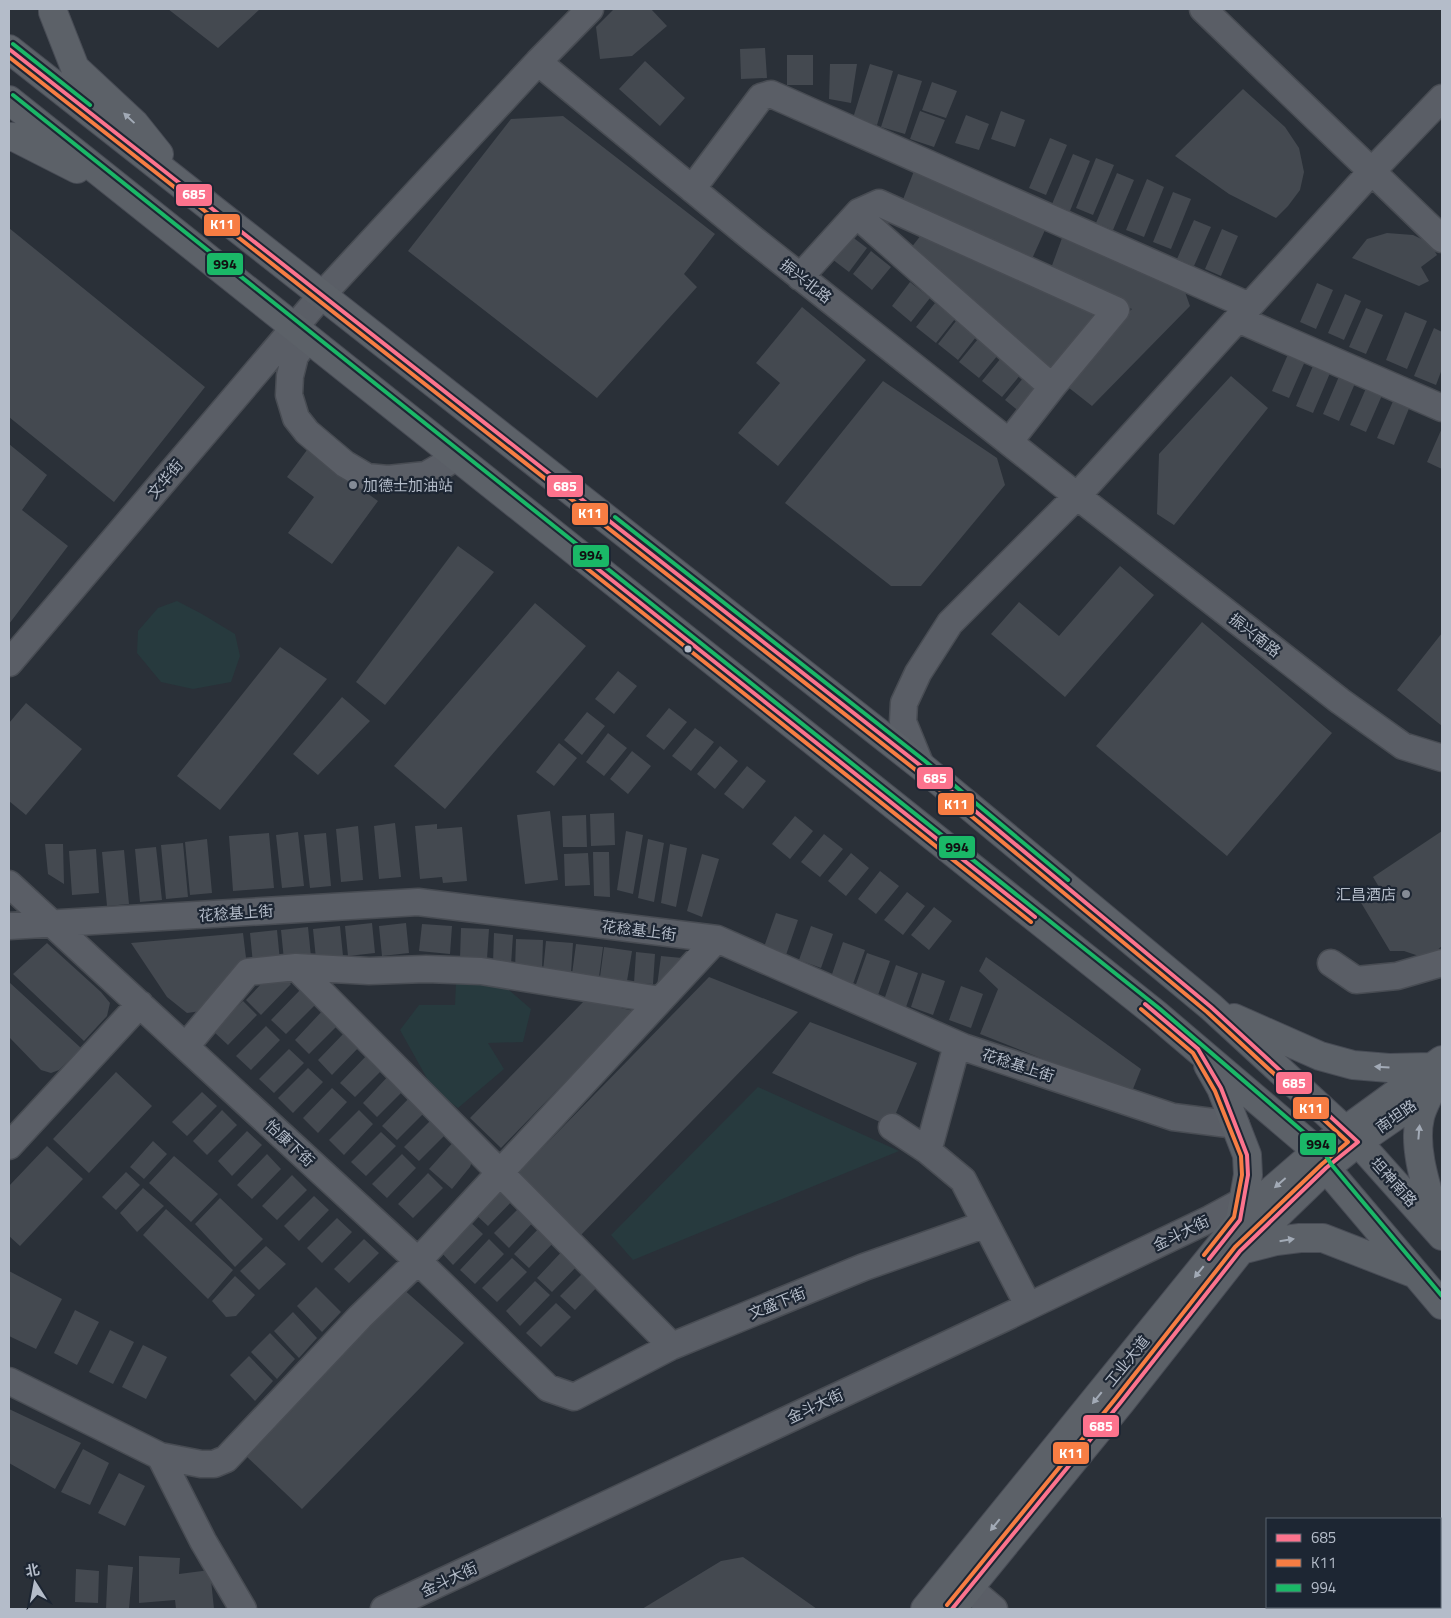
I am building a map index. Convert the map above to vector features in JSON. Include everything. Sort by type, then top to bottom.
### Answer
[{"type":"main road","points":[[53,9],[75,68],[136,124],[180,184]]},
{"type":"main road","points":[[9,49],[921,766],[1211,1007],[1256,1029],[1320,1056],[1353,1065],[1388,1068],[1436,1076],[1420,1117],[1418,1142],[1423,1174],[1441,1235]]},
{"type":"main road","points":[[9,100],[1198,1049],[1322,1160],[1442,1305]]},
{"type":"main road","points":[[9,137],[14,137],[125,192]]},
{"type":"main road","name":"坦神南路","points":[[1211,1007],[1352,1136],[1441,1235]]},
{"type":"main road","points":[[1198,1049],[1221,1088],[1248,1155],[1248,1174],[1242,1210]]},
{"type":"main road","name":"南坦路","points":[[1322,1160],[1352,1136],[1436,1076]]},
{"type":"main road","name":"工业大道","points":[[925,1609],[1242,1210],[1249,1210],[1322,1160]]},
{"type":"main road","name":"工业大道","points":[[952,1609],[1121,1402],[1240,1251],[1322,1160]]},
{"type":"main road","points":[[1240,1251],[1276,1241],[1324,1238],[1416,1275]]},
{"type":"street","name":"文华街","points":[[9,663],[301,332],[322,295],[538,62],[590,9]]},
{"type":"street","points":[[1203,9],[1442,239]]},
{"type":"street","name":"振兴北路","points":[[538,62],[800,277],[1077,496]]},
{"type":"street","points":[[692,189],[760,97],[771,94],[1244,312],[1442,408]]},
{"type":"street","points":[[921,766],[903,722],[904,703],[918,673],[950,623],[1077,496],[1372,171],[1442,98]]},
{"type":"street","points":[[800,277],[859,212],[879,203],[1116,310],[1009,442]]},
{"type":"street","points":[[859,212],[867,224],[1052,387]]},
{"type":"street","points":[[301,332],[290,376],[289,395],[296,418],[307,432],[345,464],[367,477],[388,479],[426,474],[457,457]]},
{"type":"street","name":"振兴南路","points":[[1077,496],[1340,701],[1379,729],[1403,746],[1442,758]]},
{"type":"street","name":"怡康下街","points":[[9,884],[418,1261],[548,1388],[574,1397]]},
{"type":"street","name":"花稔基上街","points":[[9,926],[418,902],[717,940],[957,1044],[1174,1117],[1236,1125]]},
{"type":"street","points":[[9,1381],[160,1456],[201,1464],[214,1464],[226,1459],[360,1317],[418,1261],[717,940]]},
{"type":"street","points":[[1331,963],[1356,980],[1397,976],[1442,964]]},
{"type":"street","points":[[186,1046],[248,972],[296,967],[368,971],[426,969],[481,971],[660,1000]]},
{"type":"street","points":[[296,967],[672,1346]]},
{"type":"street","points":[[9,1146],[140,1004]]},
{"type":"street","points":[[928,1151],[957,1044]]},
{"type":"street","points":[[892,1127],[928,1151],[964,1180],[1028,1305]]},
{"type":"street","points":[[1423,1174],[1442,1197]]},
{"type":"street","name":"金斗大街","points":[[384,1609],[1210,1219],[1242,1210]]},
{"type":"street","name":"文盛下街","points":[[574,1397],[672,1346],[864,1267],[986,1224]]},
{"type":"street","points":[[160,1456],[203,1541],[243,1609]]},
{"type":"street","points":[[969,1588],[994,1609]]},
{"type":"green space","points":[[177,601],[235,634],[240,656],[231,682],[193,689],[161,682],[137,653],[138,631],[158,608]]},
{"type":"green space","points":[[456,983],[502,984],[531,1009],[523,1042],[488,1043],[504,1069],[458,1108],[433,1089],[400,1030],[419,1005],[455,1005]]},
{"type":"green space","points":[[758,1087],[899,1151],[633,1260],[611,1235]]},
{"type":"building","points":[[168,9],[260,9],[218,48]]},
{"type":"building","points":[[614,9],[651,9],[667,26],[632,56],[600,59],[596,27]]},
{"type":"building","points":[[765,48],[767,78],[741,79],[740,49]]},
{"type":"building","points":[[787,55],[813,55],[813,85],[787,85]]},
{"type":"building","points":[[645,61],[685,98],[660,126],[619,89]]},
{"type":"building","points":[[830,64],[857,64],[851,103],[829,99]]},
{"type":"building","points":[[870,64],[893,71],[877,125],[853,118]]},
{"type":"building","points":[[898,74],[922,81],[905,134],[881,127]]},
{"type":"building","points":[[932,82],[957,91],[946,118],[922,110]]},
{"type":"building","points":[[1243,89],[1285,127],[1299,148],[1304,172],[1300,190],[1276,218],[1229,194],[1175,156]]},
{"type":"building","points":[[920,111],[945,120],[934,147],[910,139]]},
{"type":"building","points":[[1001,111],[1025,120],[1015,147],[991,139]]},
{"type":"building","points":[[966,115],[989,124],[979,150],[955,143]]},
{"type":"building","points":[[563,116],[715,234],[684,274],[697,287],[597,398],[408,251],[511,119]]},
{"type":"building","points":[[1050,138],[1067,145],[1046,195],[1029,188]]},
{"type":"building","points":[[1073,154],[1090,161],[1070,211],[1052,204]]},
{"type":"building","points":[[1096,158],[1114,165],[1093,215],[1076,208]]},
{"type":"building","points":[[914,171],[1045,230],[1031,261],[902,202]]},
{"type":"building","points":[[1117,173],[1134,180],[1113,230],[1096,223]]},
{"type":"building","points":[[1147,179],[1164,187],[1144,237],[1126,230]]},
{"type":"building","points":[[1173,192],[1191,199],[1171,249],[1153,242]]},
{"type":"building","points":[[1194,220],[1211,227],[1194,266],[1177,259]]},
{"type":"building","points":[[9,228],[205,387],[114,502],[9,417]]},
{"type":"building","points":[[1222,229],[1238,236],[1221,276],[1205,269]]},
{"type":"building","points":[[925,230],[1100,309],[1049,375],[907,253]]},
{"type":"building","points":[[847,233],[867,248],[849,272],[828,256]]},
{"type":"building","points":[[1387,233],[1413,235],[1430,243],[1437,255],[1421,267],[1429,281],[1419,286],[1352,258],[1367,239]]},
{"type":"building","points":[[1062,238],[1185,292],[1190,306],[1092,406],[1059,380],[1132,309],[1050,271]]},
{"type":"building","points":[[871,251],[891,267],[872,290],[853,274]]},
{"type":"building","points":[[910,282],[930,298],[911,322],[892,306]]},
{"type":"building","points":[[1317,283],[1333,290],[1316,329],[1300,322]]},
{"type":"building","points":[[1345,294],[1361,301],[1344,340],[1328,333]]},
{"type":"building","points":[[935,303],[955,319],[936,343],[916,327]]},
{"type":"building","points":[[802,307],[866,360],[778,466],[738,433],[780,383],[756,363]]},
{"type":"building","points":[[1366,308],[1383,315],[1366,354],[1349,347]]},
{"type":"building","points":[[1405,312],[1427,321],[1407,369],[1386,360]]},
{"type":"building","points":[[956,321],[976,337],[958,360],[938,344]]},
{"type":"building","points":[[1434,328],[1442,332],[1442,369],[1436,385],[1414,376]]},
{"type":"building","points":[[978,339],[998,355],[979,378],[959,362]]},
{"type":"building","points":[[1289,352],[1306,359],[1289,398],[1272,391]]},
{"type":"building","points":[[1001,358],[1021,374],[1002,397],[982,381]]},
{"type":"building","points":[[1313,366],[1330,373],[1313,413],[1296,406]]},
{"type":"building","points":[[1340,374],[1356,381],[1339,421],[1323,414]]},
{"type":"building","points":[[1231,376],[1268,408],[1174,525],[1157,514],[1159,454]]},
{"type":"building","points":[[1024,377],[1044,392],[1025,416],[1005,400]]},
{"type":"building","points":[[883,381],[997,458],[1005,485],[921,586],[891,586],[785,503]]},
{"type":"building","points":[[1367,386],[1383,393],[1366,432],[1350,425]]},
{"type":"building","points":[[1394,399],[1410,406],[1394,445],[1377,438]]},
{"type":"building","points":[[1442,428],[1442,469],[1427,462]]},
{"type":"building","points":[[9,444],[47,475],[22,510],[68,546],[9,624]]},
{"type":"building","points":[[307,450],[378,501],[332,564],[288,533],[314,497],[287,477]]},
{"type":"building","points":[[458,546],[494,572],[385,705],[356,682]]},
{"type":"building","points":[[1120,566],[1154,595],[1065,697],[991,634],[1019,602],[1059,636]]},
{"type":"building","points":[[535,603],[586,646],[445,809],[394,766]]},
{"type":"building","points":[[1202,622],[1332,733],[1227,856],[1096,746]]},
{"type":"building","points":[[1442,633],[1442,726],[1397,690]]},
{"type":"building","points":[[280,647],[327,679],[220,810],[177,776]]},
{"type":"building","points":[[618,671],[637,686],[614,714],[595,699]]},
{"type":"building","points":[[342,697],[370,721],[318,775],[293,754]]},
{"type":"building","points":[[26,703],[82,749],[26,815],[9,801],[9,723]]},
{"type":"building","points":[[669,708],[687,722],[664,750],[646,736]]},
{"type":"building","points":[[587,712],[605,726],[582,755],[564,740]]},
{"type":"building","points":[[695,728],[714,742],[691,771],[672,756]]},
{"type":"building","points":[[608,733],[627,748],[604,776],[586,762]]},
{"type":"building","points":[[559,743],[577,758],[554,786],[536,772]]},
{"type":"building","points":[[720,746],[738,761],[715,789],[697,774]]},
{"type":"building","points":[[632,751],[651,766],[628,794],[610,779]]},
{"type":"building","points":[[747,766],[766,781],[743,809],[724,794]]},
{"type":"building","points":[[550,811],[558,880],[525,884],[517,815]]},
{"type":"building","points":[[614,813],[615,845],[591,846],[590,814]]},
{"type":"building","points":[[586,815],[587,847],[563,847],[562,816]]},
{"type":"building","points":[[795,816],[813,831],[790,859],[772,844]]},
{"type":"building","points":[[395,823],[401,877],[379,879],[374,826]]},
{"type":"building","points":[[437,824],[437,829],[462,827],[467,881],[443,883],[442,877],[420,879],[415,826]]},
{"type":"building","points":[[358,826],[363,880],[341,882],[336,829]]},
{"type":"building","points":[[626,831],[643,835],[633,894],[617,890]]},
{"type":"building","name":"汇昌酒店","points":[[1442,831],[1442,946],[1434,953],[1419,956],[1404,951],[1390,951],[1360,901],[1379,887],[1373,877]]},
{"type":"building","points":[[298,832],[304,886],[282,888],[276,835]]},
{"type":"building","points":[[269,833],[274,888],[233,891],[229,836]]},
{"type":"building","points":[[326,833],[331,886],[310,888],[304,835]]},
{"type":"building","points":[[824,834],[843,849],[820,877],[801,862]]},
{"type":"building","points":[[207,839],[212,893],[190,895],[185,842]]},
{"type":"building","points":[[648,839],[664,843],[654,902],[638,898]]},
{"type":"building","points":[[183,843],[188,897],[166,899],[161,845]]},
{"type":"building","points":[[45,844],[63,844],[64,884],[48,874]]},
{"type":"building","points":[[670,844],[687,848],[676,907],[661,903]]},
{"type":"building","points":[[156,847],[162,900],[140,902],[135,849]]},
{"type":"building","points":[[96,849],[99,893],[72,895],[69,851]]},
{"type":"building","points":[[124,850],[129,904],[107,906],[102,852]]},
{"type":"building","points":[[593,852],[609,852],[610,897],[594,896]]},
{"type":"building","points":[[588,853],[590,885],[565,886],[564,854]]},
{"type":"building","points":[[851,853],[869,868],[846,896],[828,881]]},
{"type":"building","points":[[702,854],[719,859],[702,917],[687,911]]},
{"type":"building","points":[[880,871],[899,886],[876,914],[858,899]]},
{"type":"building","points":[[907,892],[925,906],[903,935],[884,920]]},
{"type":"building","points":[[934,907],[952,921],[929,950],[911,935]]},
{"type":"building","points":[[776,913],[798,920],[786,955],[764,947]]},
{"type":"building","points":[[372,923],[375,953],[348,956],[345,926]]},
{"type":"building","points":[[406,923],[409,953],[382,956],[379,926]]},
{"type":"building","points":[[422,924],[452,926],[450,954],[419,951]]},
{"type":"building","points":[[340,926],[343,956],[316,959],[313,929]]},
{"type":"building","points":[[811,926],[833,934],[821,968],[799,960]]},
{"type":"building","points":[[308,927],[311,957],[284,960],[281,930]]},
{"type":"building","points":[[461,928],[489,929],[487,959],[460,958]]},
{"type":"building","points":[[277,930],[280,961],[253,964],[250,933]]},
{"type":"building","points":[[243,933],[247,966],[208,1010],[187,1013],[167,997],[131,943]]},
{"type":"building","points":[[494,933],[513,935],[511,965],[493,963]]},
{"type":"building","points":[[516,939],[543,940],[542,970],[515,969]]},
{"type":"building","points":[[546,941],[573,943],[571,973],[543,971]]},
{"type":"building","points":[[843,942],[865,950],[853,984],[831,977]]},
{"type":"building","points":[[47,943],[101,992],[110,1003],[107,1016],[84,1041],[13,974]]},
{"type":"building","points":[[576,944],[603,947],[599,977],[572,974]]},
{"type":"building","points":[[604,947],[632,951],[627,981],[600,977]]},
{"type":"building","points":[[636,952],[655,954],[653,984],[634,983]]},
{"type":"building","points":[[867,953],[890,961],[878,995],[855,987]]},
{"type":"building","points":[[661,956],[693,959],[657,986]]},
{"type":"building","points":[[986,957],[1141,1069],[1131,1094],[980,1034],[998,989],[979,971]]},
{"type":"building","points":[[896,965],[918,973],[906,1007],[884,1000]]},
{"type":"building","points":[[922,973],[945,981],[933,1015],[911,1007]]},
{"type":"building","points":[[282,976],[291,984],[261,1015],[246,1000],[263,982]]},
{"type":"building","points":[[709,977],[798,1012],[580,1236],[516,1175]]},
{"type":"building","points":[[9,982],[81,1048],[59,1070],[51,1073],[41,1070],[9,1037]]},
{"type":"building","points":[[961,986],[983,994],[971,1028],[949,1020]]},
{"type":"building","points":[[301,989],[316,1004],[286,1034],[271,1020]]},
{"type":"building","points":[[585,1000],[634,1011],[501,1148],[470,1118]]},
{"type":"building","points":[[243,1001],[257,1015],[228,1045],[213,1031]]},
{"type":"building","points":[[324,1009],[339,1024],[309,1054],[295,1040]]},
{"type":"building","points":[[810,1022],[917,1063],[896,1113],[880,1122],[772,1073]]},
{"type":"building","points":[[266,1026],[280,1040],[251,1070],[236,1056]]},
{"type":"building","points":[[347,1030],[362,1044],[332,1075],[318,1060]]},
{"type":"building","points":[[289,1049],[304,1063],[274,1093],[259,1079]]},
{"type":"building","points":[[370,1052],[385,1067],[355,1097],[340,1083]]},
{"type":"building","points":[[308,1068],[323,1082],[293,1113],[278,1098]]},
{"type":"building","points":[[116,1072],[152,1106],[89,1173],[53,1139]]},
{"type":"building","points":[[392,1072],[407,1087],[377,1117],[363,1103]]},
{"type":"building","points":[[332,1088],[347,1102],[318,1133],[303,1118]]},
{"type":"building","points":[[202,1092],[217,1106],[187,1136],[172,1122]]},
{"type":"building","points":[[412,1095],[427,1110],[397,1140],[382,1126]]},
{"type":"building","points":[[222,1110],[237,1125],[207,1155],[193,1141]]},
{"type":"building","points":[[359,1110],[373,1124],[344,1155],[329,1140]]},
{"type":"building","points":[[434,1117],[449,1131],[419,1161],[404,1147]]},
{"type":"building","points":[[247,1131],[262,1145],[232,1176],[218,1161]]},
{"type":"building","points":[[381,1132],[396,1146],[366,1176],[351,1162]]},
{"type":"building","points":[[456,1139],[473,1159],[470,1167],[452,1189],[429,1169]]},
{"type":"building","points":[[153,1141],[167,1154],[144,1179],[130,1167]]},
{"type":"building","points":[[47,1146],[83,1179],[20,1246],[9,1236],[9,1186]]},
{"type":"building","points":[[267,1154],[281,1169],[252,1199],[237,1185]]},
{"type":"building","points":[[402,1154],[416,1168],[387,1198],[372,1184]]},
{"type":"building","points":[[174,1156],[218,1194],[191,1222],[149,1183]]},
{"type":"building","points":[[126,1172],[140,1185],[116,1210],[102,1197]]},
{"type":"building","points":[[428,1173],[443,1188],[413,1218],[398,1204]]},
{"type":"building","points":[[292,1175],[307,1190],[277,1220],[262,1206]]},
{"type":"building","points":[[503,1181],[517,1196],[488,1226],[473,1212]]},
{"type":"building","points":[[143,1188],[164,1206],[137,1232],[120,1213]]},
{"type":"building","points":[[314,1196],[329,1210],[299,1241],[284,1226]]},
{"type":"building","points":[[220,1198],[263,1239],[235,1267],[195,1224]]},
{"type":"building","points":[[524,1203],[538,1217],[509,1248],[494,1233]]},
{"type":"building","points":[[166,1209],[233,1270],[208,1299],[143,1235]]},
{"type":"building","points":[[337,1218],[352,1232],[322,1263],[307,1248]]},
{"type":"building","points":[[468,1220],[483,1234],[453,1265],[439,1250]]},
{"type":"building","points":[[544,1223],[558,1238],[529,1268],[514,1254]]},
{"type":"building","points":[[364,1239],[379,1253],[349,1283],[334,1269]]},
{"type":"building","points":[[489,1239],[504,1254],[475,1284],[460,1270]]},
{"type":"building","points":[[266,1246],[286,1264],[259,1290],[240,1271]]},
{"type":"building","points":[[566,1247],[581,1262],[552,1292],[537,1278]]},
{"type":"building","points":[[512,1258],[527,1272],[497,1302],[482,1288]]},
{"type":"building","points":[[590,1266],[604,1280],[575,1310],[560,1296]]},
{"type":"building","points":[[9,1271],[62,1299],[36,1349],[9,1336]]},
{"type":"building","points":[[235,1276],[255,1295],[236,1316],[226,1317],[212,1301]]},
{"type":"building","points":[[535,1281],[550,1295],[520,1326],[506,1311]]},
{"type":"building","points":[[316,1287],[341,1312],[322,1332],[297,1306]]},
{"type":"building","points":[[402,1288],[464,1343],[302,1509],[244,1454]]},
{"type":"building","points":[[556,1303],[571,1317],[541,1347],[526,1333]]},
{"type":"building","points":[[75,1310],[99,1322],[77,1365],[54,1353]]},
{"type":"building","points":[[293,1312],[317,1338],[299,1358],[274,1331]]},
{"type":"building","points":[[110,1330],[134,1342],[113,1384],[89,1372]]},
{"type":"building","points":[[270,1333],[295,1359],[277,1379],[251,1352]]},
{"type":"building","points":[[143,1345],[167,1357],[146,1399],[122,1387]]},
{"type":"building","points":[[249,1356],[273,1381],[255,1401],[230,1375]]},
{"type":"building","points":[[9,1409],[81,1443],[55,1489],[9,1463]]},
{"type":"building","points":[[83,1449],[109,1463],[90,1505],[61,1492]]},
{"type":"building","points":[[119,1473],[145,1486],[125,1526],[98,1513]]},
{"type":"building","points":[[139,1556],[180,1558],[179,1574],[210,1570],[214,1609],[176,1609],[175,1600],[139,1603]]},
{"type":"building","points":[[743,1557],[817,1609],[642,1609],[721,1561]]},
{"type":"building","points":[[108,1565],[133,1567],[129,1608],[106,1609]]},
{"type":"building","points":[[76,1569],[99,1571],[98,1603],[75,1602]]},
{"type":"transit line","name":"994","points":[[13,44],[90,105]]},
{"type":"transit line","name":"685","points":[[9,49],[921,766],[1211,1007],[1358,1142],[1326,1168],[1240,1251],[1121,1402],[952,1609]]},
{"type":"transit line","name":"K11","points":[[9,57],[917,771],[1207,1012],[1348,1142],[1322,1164],[1235,1247],[1116,1398],[947,1605]]},
{"type":"transit line","name":"994","points":[[13,95],[1160,1009],[1321,1147],[1331,1164],[1442,1296]]},
{"type":"transit line","name":"994","points":[[615,517],[925,761],[1068,880]]},
{"type":"transit line","name":"685","points":[[584,558],[1035,917]]},
{"type":"transit line","name":"K11","points":[[580,563],[1031,922]]},
{"type":"transit line","name":"685","points":[[1145,1004],[1198,1049],[1221,1088],[1247,1155],[1248,1175],[1240,1220],[1209,1259]]},
{"type":"transit line","name":"K11","points":[[1141,1009],[1193,1053],[1215,1091],[1241,1156],[1242,1175],[1234,1217],[1204,1255]]},
{"type":"place","name":"加德士加油站","points":[[353,485]]},
{"type":"place","name":"汇昌酒店","points":[[1406,894]]}]
